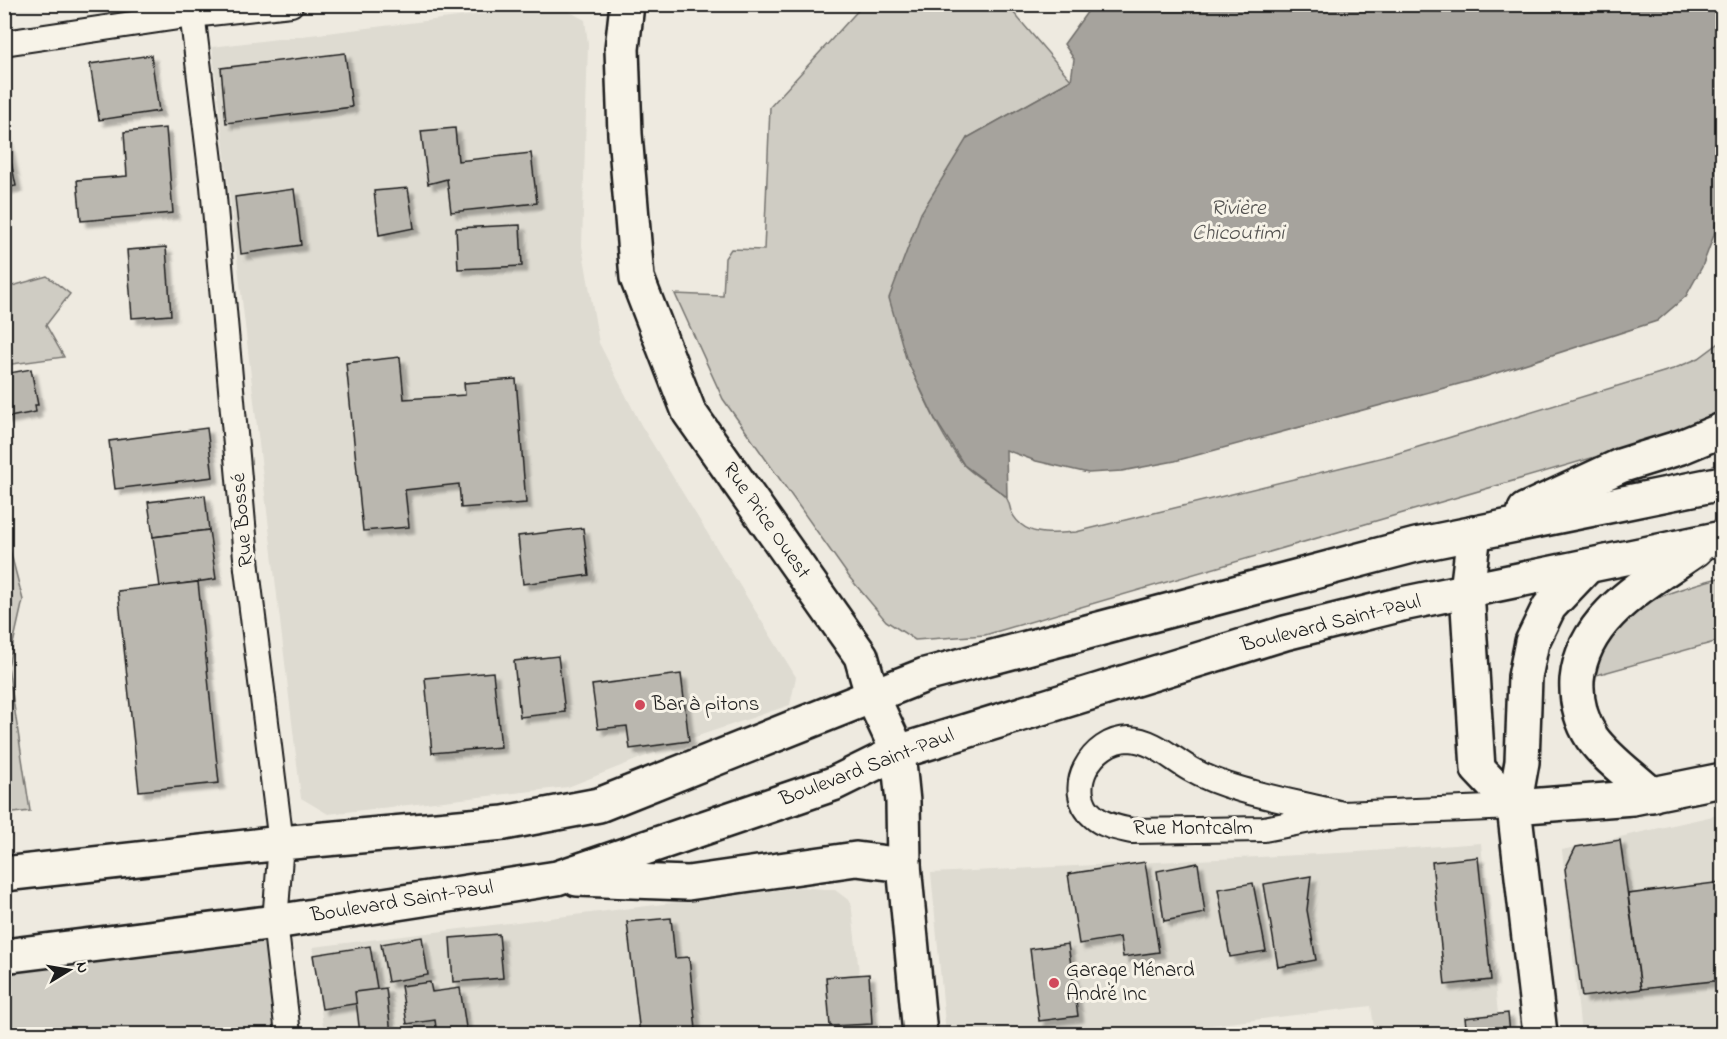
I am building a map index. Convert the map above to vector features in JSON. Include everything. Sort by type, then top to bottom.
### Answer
[{"type":"main road","name":"Rue Price Ouest","points":[[627,4],[622,49],[624,123],[637,278],[689,412],[861,656],[873,698],[898,752],[903,802],[904,865],[920,1035]]},
{"type":"main road","points":[[1474,533],[1620,466],[1681,447],[1722,430]]},
{"type":"main road","points":[[4,874],[281,843],[504,823],[599,805],[873,698],[925,675],[1416,545],[1722,483]]},
{"type":"main road","points":[[1474,533],[1467,591],[1478,769],[1514,807]]},
{"type":"main road","points":[[1652,795],[1597,744],[1589,733],[1578,698],[1579,669],[1588,640],[1604,618],[1714,540]]},
{"type":"main road","name":"Boulevard Saint-Paul","points":[[4,956],[275,922],[557,878],[833,784],[898,752],[1285,633],[1402,604],[1714,540]]},
{"type":"main road","points":[[1540,1035],[1514,807],[1522,762],[1525,677],[1532,642],[1549,607],[1588,566]]},
{"type":"main road","name":"Rue Montcalm","points":[[1514,807],[1652,795],[1722,780]]},
{"type":"main road","points":[[557,878],[688,883],[856,859],[904,865]]},
{"type":"street","points":[[4,43],[191,10],[291,4]]},
{"type":"street","name":"Rue Bossé","points":[[191,10],[213,186],[247,569],[281,843],[275,922],[288,1035]]},
{"type":"street","name":"Rue Montcalm","points":[[1342,814],[1217,782],[1189,769],[1152,746],[1136,740],[1119,740],[1096,752],[1086,765],[1081,781],[1084,803],[1092,815],[1116,828],[1132,831],[1264,829],[1342,814],[1514,807]]},
{"type":"shaded area","points":[[557,5],[585,20],[588,44],[582,246],[599,343],[641,425],[796,677],[790,705],[689,739],[568,787],[328,814],[301,798],[212,47]]},
{"type":"shaded area","points":[[863,5],[1007,5],[1071,80],[967,138],[906,358],[954,452],[967,468],[1006,497],[1016,520],[1031,530],[1048,533],[1076,532],[1392,455],[1673,369],[1699,358],[1722,341],[1722,413],[1667,436],[985,635],[915,640],[886,621],[850,578],[723,399],[675,294],[723,296],[725,258],[731,249],[764,250],[770,107]]},
{"type":"shaded area","points":[[47,276],[70,294],[46,325],[64,357],[5,365],[5,288]]},
{"type":"shaded area","points":[[4,527],[23,600],[8,666],[30,811],[5,814]]},
{"type":"shaded area","points":[[1722,577],[1722,640],[1593,676],[1606,640],[1630,613],[1655,599]]},
{"type":"shaded area","points":[[1722,814],[1722,1034],[1581,1034],[1562,850]]},
{"type":"shaded area","points":[[1481,843],[1500,1034],[1375,1034],[1371,1006],[1136,1034],[946,1034],[931,873],[1358,852]]},
{"type":"shaded area","points":[[801,887],[835,890],[851,902],[866,1034],[324,1034],[313,947]]},
{"type":"shaded area","points":[[275,922],[288,1034],[5,1034],[4,956]]},
{"type":"water","name":"Rivière Chicoutimi","points":[[1093,4],[1722,5],[1722,200],[1714,235],[1702,267],[1686,296],[1657,321],[1481,378],[1175,461],[1122,471],[1088,473],[1036,461],[1006,450],[1007,497],[964,465],[935,419],[906,358],[889,298],[921,213],[967,138],[1071,80],[1074,59],[1064,44]]},
{"type":"building","points":[[345,53],[352,107],[226,123],[221,68]]},
{"type":"building","points":[[151,55],[159,111],[99,120],[90,64]]},
{"type":"building","points":[[4,127],[16,186],[4,188]]},
{"type":"building","points":[[166,128],[173,213],[81,221],[77,180],[127,176],[124,132]]},
{"type":"building","points":[[455,128],[458,161],[531,153],[537,203],[451,212],[447,179],[428,184],[421,131]]},
{"type":"building","points":[[408,188],[414,228],[379,235],[374,191]]},
{"type":"building","points":[[294,189],[301,245],[241,254],[235,197]]},
{"type":"building","points":[[520,225],[522,266],[458,269],[456,228]]},
{"type":"building","points":[[166,247],[171,315],[132,318],[127,250]]},
{"type":"building","points":[[400,357],[404,399],[465,395],[464,383],[516,379],[526,503],[461,508],[459,484],[405,490],[409,527],[363,531],[346,363]]},
{"type":"building","points":[[31,369],[38,405],[35,405],[36,412],[4,418],[4,374]]},
{"type":"building","points":[[207,428],[213,477],[115,489],[109,441]]},
{"type":"building","points":[[205,495],[209,530],[153,537],[148,502]]},
{"type":"building","points":[[583,528],[589,575],[523,584],[518,536]]},
{"type":"building","points":[[209,530],[216,579],[160,587],[153,537]]},
{"type":"building","points":[[198,582],[219,783],[139,791],[118,591]]},
{"type":"building","points":[[558,656],[565,712],[520,717],[514,661]]},
{"type":"building","points":[[493,672],[501,747],[432,753],[425,678]]},
{"type":"building","name":"Bar à pitons","points":[[681,674],[689,741],[630,749],[627,726],[598,729],[592,685]]},
{"type":"building","points":[[1620,840],[1641,989],[1582,997],[1565,869],[1576,847]]},
{"type":"building","points":[[1478,857],[1491,980],[1445,985],[1432,862]]},
{"type":"building","points":[[1145,862],[1159,952],[1123,957],[1120,937],[1079,944],[1068,874]]},
{"type":"building","points":[[1198,863],[1205,913],[1164,921],[1157,871]]},
{"type":"building","points":[[1311,876],[1307,910],[1316,960],[1278,967],[1264,884]]},
{"type":"building","points":[[1722,882],[1722,980],[1641,989],[1628,894]]},
{"type":"building","points":[[1253,883],[1266,951],[1230,957],[1218,889]]},
{"type":"building","points":[[671,918],[675,958],[689,957],[696,1030],[640,1034],[627,922]]},
{"type":"building","points":[[499,934],[503,978],[453,982],[450,938]]},
{"type":"building","points":[[422,937],[428,975],[388,982],[381,944]]},
{"type":"building","name":"Garage Ménard André Inc","points":[[1068,944],[1078,1016],[1039,1021],[1030,949]]},
{"type":"building","points":[[370,946],[379,1000],[322,1009],[313,955]]},
{"type":"building","points":[[869,974],[872,1024],[830,1026],[826,977]]},
{"type":"building","points":[[430,982],[432,992],[460,988],[467,1034],[437,1034],[435,1020],[407,1024],[401,986]]},
{"type":"building","points":[[386,988],[391,1034],[360,1034],[355,992]]},
{"type":"building","points":[[1508,1013],[1510,1034],[1467,1034],[1465,1018]]},
{"type":"place","name":"Bar à pitons","points":[[640,705]]},
{"type":"place","name":"Garage Ménard André Inc","points":[[1054,983]]}]
